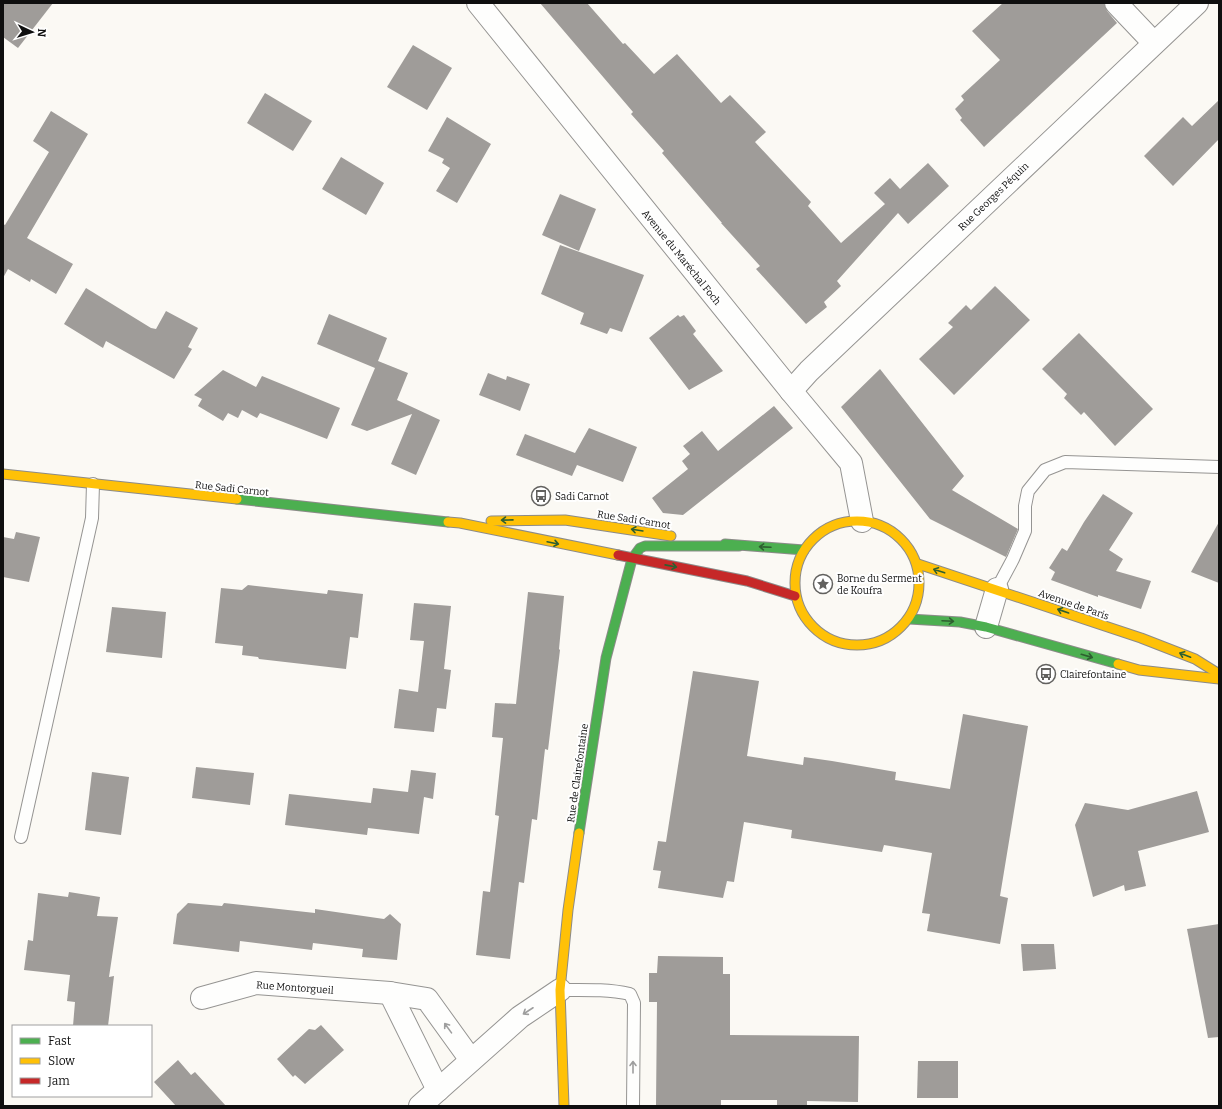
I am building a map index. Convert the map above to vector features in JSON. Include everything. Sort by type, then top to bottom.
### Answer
[{"type":"main road","name":"Rue Sadi Carnot","points":[[3,474],[460,523],[632,559],[747,581],[795,596]]},
{"type":"main road","name":"Rue Sadi Carnot","points":[[460,523],[504,520],[565,520],[739,546],[804,550]]},
{"type":"main road","points":[[849,521],[862,521],[878,524],[897,534],[911,550],[918,564],[920,587],[916,604],[909,620],[895,634],[878,643],[859,646],[840,644],[822,635],[808,622],[800,610],[795,596],[795,586],[797,567],[804,550],[818,534],[836,524],[849,521]]},
{"type":"main road","points":[[632,559],[640,548],[645,546],[739,546]]},
{"type":"main road","name":"Rue de Clairefontaine","points":[[564,1106],[560,990],[568,910],[606,658],[632,559]]},
{"type":"main road","name":"Avenue de Paris","points":[[918,564],[1141,638],[1195,659],[1219,674]]},
{"type":"main road","points":[[909,620],[960,622],[986,627],[1139,670],[1219,679]]},
{"type":"street","name":"Avenue du Maréchal Foch","points":[[478,3],[791,391],[851,463],[862,521]]},
{"type":"street","points":[[1116,3],[1154,43]]},
{"type":"street","name":"Rue Georges Péquin","points":[[791,391],[809,371],[1197,3]]},
{"type":"street","points":[[986,627],[997,590]]},
{"type":"street","name":"Rue Montorgueil","points":[[202,998],[256,983],[390,993],[427,999],[471,1060]]},
{"type":"street","points":[[420,1106],[520,1017],[560,990]]},
{"type":"street","points":[[390,993],[438,1090]]},
{"type":"lane","points":[[997,590],[1025,531],[1025,506],[1028,491],[1045,470],[1065,462],[1219,467]]},
{"type":"lane","points":[[21,837],[92,518],[92,484]]},
{"type":"lane","points":[[560,990],[595,990],[630,994],[634,1003],[633,1106]]},
{"type":"building","points":[[3,3],[53,3],[18,48],[3,37]]},
{"type":"building","points":[[540,3],[587,3],[623,44],[625,43],[654,74],[677,54],[721,103],[730,95],[766,132],[755,142],[811,202],[808,206],[841,243],[885,204],[874,193],[890,178],[900,189],[928,163],[949,186],[908,224],[898,213],[837,281],[841,286],[824,302],[827,307],[806,324],[756,269],[760,266],[721,223],[662,153],[664,151],[631,114],[633,112]]},
{"type":"building","points":[[1003,3],[1104,3],[1107,11],[1117,23],[984,147],[960,120],[962,118],[955,109],[964,100],[961,96],[1000,60],[972,31]]},
{"type":"building","points":[[413,45],[452,68],[427,110],[387,87]]},
{"type":"building","points":[[265,93],[312,121],[293,151],[247,123]]},
{"type":"building","points":[[1219,100],[1219,139],[1173,186],[1144,156],[1183,117],[1192,126]]},
{"type":"building","points":[[51,111],[88,134],[27,238],[73,264],[56,294],[31,279],[30,282],[8,269],[3,278],[3,224],[5,225],[49,152],[33,141]]},
{"type":"building","points":[[447,117],[491,144],[457,203],[436,191],[450,168],[442,163],[444,159],[428,151]]},
{"type":"building","points":[[341,157],[384,183],[366,215],[322,189]]},
{"type":"building","points":[[560,194],[596,209],[579,251],[542,235]]},
{"type":"building","points":[[560,245],[644,275],[622,332],[610,328],[607,334],[580,324],[584,313],[541,294]]},
{"type":"building","points":[[995,286],[1030,320],[954,395],[919,359],[953,327],[948,323],[966,305],[971,310]]},
{"type":"building","points":[[86,288],[151,328],[156,329],[166,311],[198,328],[188,347],[192,349],[174,379],[106,341],[103,348],[64,324]]},
{"type":"building","points":[[329,314],[387,338],[378,361],[408,373],[397,400],[440,420],[416,475],[391,464],[412,414],[367,431],[351,425],[375,368],[317,344]]},
{"type":"building","points":[[678,315],[680,317],[684,315],[696,331],[693,334],[723,371],[689,390],[649,338]]},
{"type":"building","points":[[1079,333],[1153,409],[1115,446],[1084,412],[1081,415],[1064,398],[1067,394],[1042,369]]},
{"type":"building","points":[[880,369],[964,476],[952,490],[1018,529],[1006,557],[930,519],[841,407]]},
{"type":"building","points":[[223,370],[256,387],[262,376],[340,408],[327,439],[260,413],[257,418],[242,410],[238,418],[228,413],[223,421],[198,406],[202,399],[194,395]]},
{"type":"building","points":[[488,373],[506,380],[507,376],[530,384],[520,411],[479,395]]},
{"type":"building","points":[[774,406],[793,428],[683,515],[663,513],[652,498],[688,469],[682,461],[690,454],[683,446],[702,431],[718,451]]},
{"type":"building","points":[[589,428],[637,447],[623,482],[577,465],[572,476],[516,455],[525,434],[575,453]]},
{"type":"building","points":[[1103,494],[1133,513],[1109,550],[1123,559],[1116,571],[1151,581],[1141,609],[1098,595],[1098,597],[1051,580],[1055,572],[1049,568],[1062,548],[1067,551]]},
{"type":"building","points":[[1219,522],[1219,583],[1191,572]]},
{"type":"building","points":[[16,532],[40,537],[29,582],[3,577],[3,537],[14,539]]},
{"type":"building","points":[[248,585],[327,594],[328,590],[363,594],[358,638],[350,637],[346,669],[259,659],[258,657],[242,655],[243,646],[215,643],[221,588],[242,590]]},
{"type":"building","points":[[528,592],[564,596],[560,650],[548,750],[545,749],[537,820],[532,819],[524,883],[519,882],[510,959],[476,955],[483,891],[490,892],[499,816],[495,815],[503,738],[492,737],[495,703],[516,704]]},
{"type":"building","points":[[414,603],[451,606],[444,669],[451,670],[446,709],[437,708],[434,732],[394,728],[399,689],[418,692],[424,641],[410,640]]},
{"type":"building","points":[[112,607],[166,612],[162,658],[106,652]]},
{"type":"building","points":[[693,671],[759,681],[747,756],[803,765],[804,757],[832,761],[896,772],[895,780],[950,789],[963,714],[1028,726],[1000,896],[1008,898],[1000,944],[927,931],[930,914],[922,913],[932,853],[884,845],[882,852],[791,838],[792,830],[744,822],[734,882],[727,881],[723,898],[658,888],[661,871],[653,870],[658,841],[666,842]]},
{"type":"building","points":[[196,767],[254,773],[250,805],[192,798]]},
{"type":"building","points":[[411,770],[436,773],[433,799],[424,797],[419,834],[368,828],[367,835],[285,825],[289,794],[371,803],[373,788],[408,792]]},
{"type":"building","points":[[92,772],[129,777],[121,835],[85,830]]},
{"type":"building","points":[[1197,791],[1209,832],[1138,851],[1146,886],[1125,891],[1124,885],[1093,897],[1075,825],[1085,803],[1128,810]]},
{"type":"building","points":[[69,892],[100,897],[97,916],[118,917],[109,977],[114,976],[108,1025],[73,1025],[75,1002],[67,1001],[70,975],[24,970],[28,940],[33,941],[38,893],[68,897]]},
{"type":"building","points":[[188,903],[222,906],[224,903],[315,913],[315,909],[384,919],[390,914],[401,924],[397,960],[362,957],[363,949],[313,943],[312,950],[240,941],[239,952],[173,944],[177,914]]},
{"type":"building","points":[[1219,924],[1219,1037],[1208,1038],[1187,929]]},
{"type":"building","points":[[1021,944],[1054,944],[1056,969],[1023,971]]},
{"type":"building","points":[[658,956],[723,957],[723,974],[730,974],[730,1035],[859,1036],[858,1102],[807,1101],[807,1106],[777,1106],[777,1100],[721,1100],[721,1106],[656,1106],[657,1002],[649,1002],[649,973],[657,973]]},
{"type":"building","points":[[321,1025],[344,1050],[305,1084],[295,1075],[293,1077],[277,1059],[309,1029],[315,1030]]},
{"type":"building","points":[[178,1060],[191,1075],[195,1072],[226,1106],[176,1106],[154,1082]]},
{"type":"building","points":[[918,1061],[958,1061],[958,1098],[917,1098]]},
{"type":"traffic: fast","points":[[237,499],[448,522]]},
{"type":"traffic: fast","points":[[725,544],[804,550]]},
{"type":"traffic: fast","points":[[579,833],[606,658],[632,559],[640,548],[645,546],[739,546]]},
{"type":"traffic: fast","points":[[909,619],[960,622],[986,627],[1118,664]]},
{"type":"traffic: slow","points":[[3,474],[237,499]]},
{"type":"traffic: slow","points":[[491,521],[565,520],[671,536]]},
{"type":"traffic: slow","points":[[863,521],[881,525],[892,531],[905,543],[915,559],[919,583],[915,607],[909,618],[897,631],[875,643],[851,645],[833,641],[822,635],[809,623],[797,601],[795,577],[799,559],[805,548],[817,535],[839,523],[863,521]]},
{"type":"traffic: slow","points":[[448,522],[460,523],[618,555]]},
{"type":"traffic: slow","points":[[918,564],[1141,638],[1195,659],[1219,674]]},
{"type":"traffic: slow","points":[[1118,664],[1139,670],[1219,679]]},
{"type":"traffic: slow","points":[[564,1106],[560,990],[568,910],[579,833]]},
{"type":"traffic: jam","points":[[618,555],[747,581],[795,596]]},
{"type":"place","name":"Sadi Carnot","points":[[541,496]]},
{"type":"place","name":"Borne du Serment de Koufra","points":[[823,584]]},
{"type":"place","name":"Clairefontaine","points":[[1046,674]]}]
